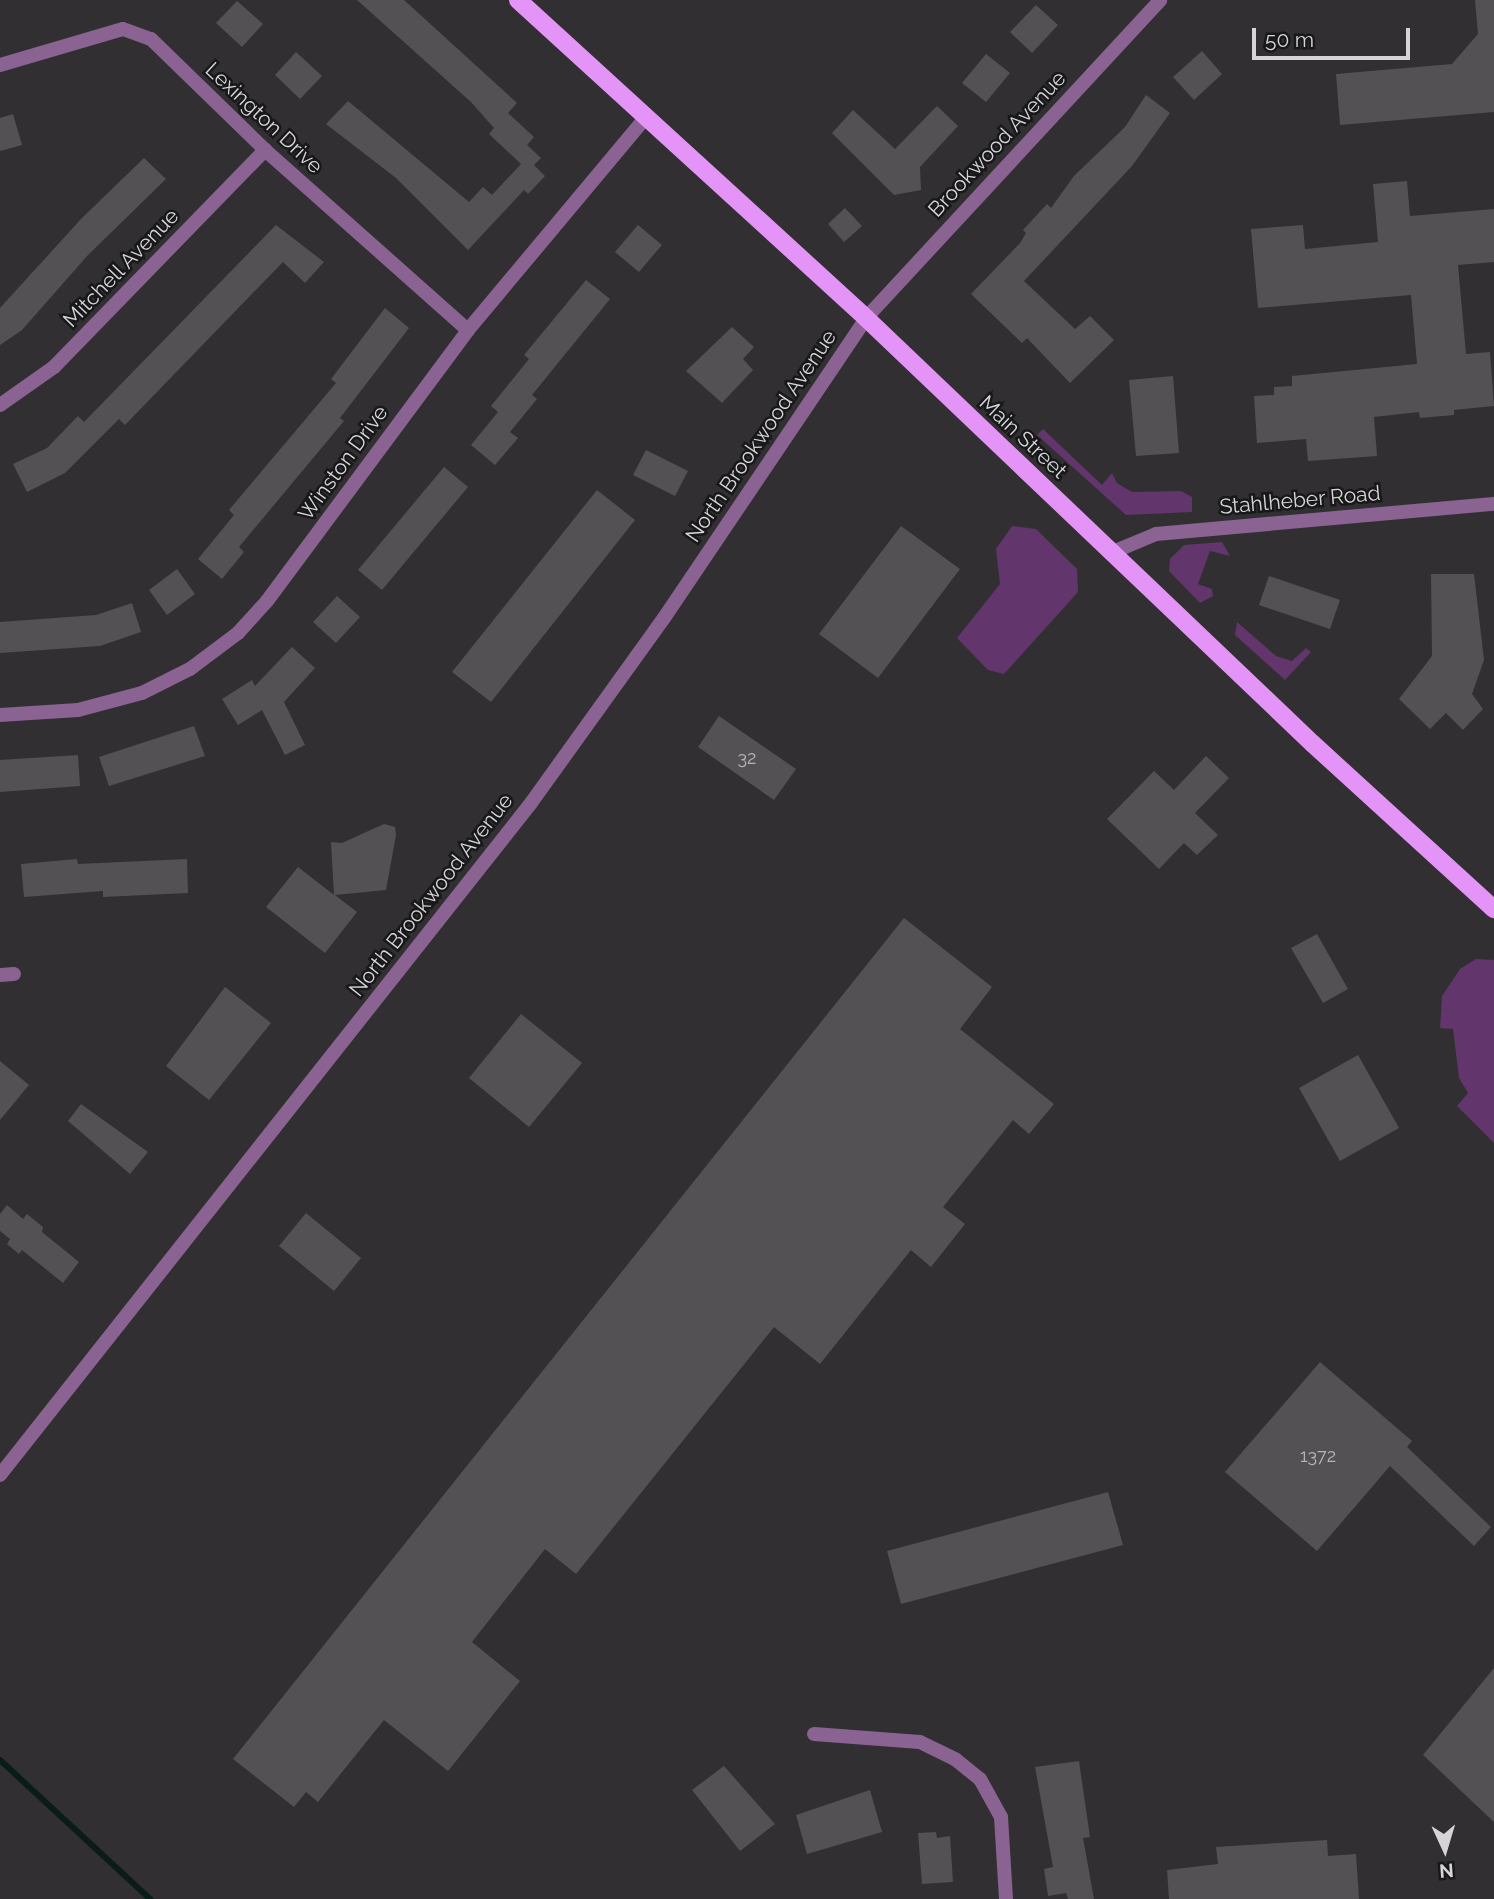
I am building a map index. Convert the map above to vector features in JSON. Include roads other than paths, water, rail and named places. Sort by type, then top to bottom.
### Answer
[{"type":"main road","name":"Main Street","points":[[518,0],[866,318],[1494,909]]},
{"type":"street","name":"Brookwood Avenue","points":[[866,318],[1160,0]]},
{"type":"street","name":"Lexington Drive","points":[[0,65],[122,29],[151,39],[265,150],[468,330]]},
{"type":"street","name":"Winston Drive","points":[[0,715],[78,710],[142,693],[190,669],[238,633],[267,601],[468,330],[645,118]]},
{"type":"street","name":"Mitchell Avenue","points":[[0,405],[54,367],[265,150]]},
{"type":"street","name":"North Brookwood Avenue","points":[[0,1475],[531,803],[664,618],[866,318]]},
{"type":"street","name":"Stahlheber Road","points":[[1112,552],[1156,534],[1494,504]]},
{"type":"street","points":[[814,1734],[920,1742],[955,1759],[980,1779],[1001,1817],[1006,1899]]},
{"type":"waterway","points":[[0,1760],[150,1899]]}]
